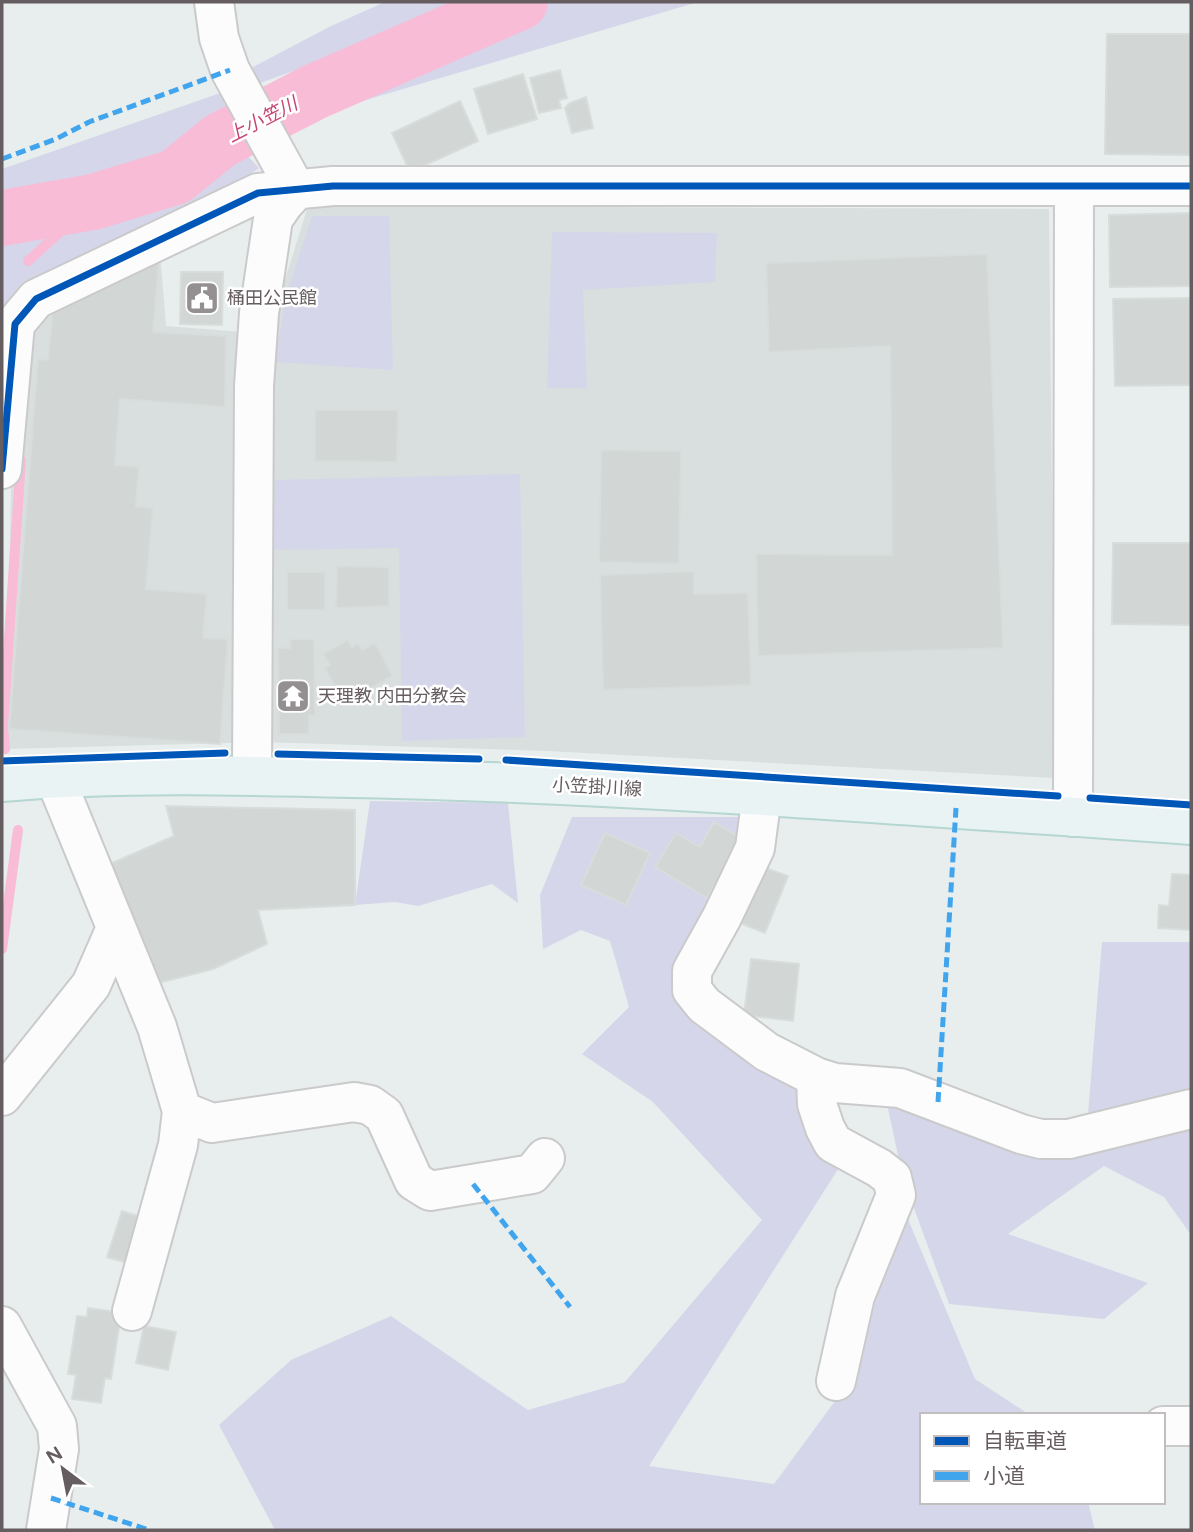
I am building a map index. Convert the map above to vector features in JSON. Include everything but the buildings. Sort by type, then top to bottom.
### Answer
[{"type":"main road","name":"小笠掛川線","points":[[2,782],[55,778],[252,775],[491,782],[762,795],[1191,825]]},
{"type":"street","points":[[214,2],[219,38],[237,83],[289,178],[284,202],[273,219],[259,313],[254,386],[252,775]]},
{"type":"street","points":[[2,469],[15,324],[36,299],[289,178],[333,186],[1191,186]]},
{"type":"street","points":[[1073,817],[1074,187]]},
{"type":"street","points":[[55,778],[157,1027],[182,1111],[178,1145],[132,1311]]},
{"type":"street","points":[[762,795],[755,848],[692,971],[692,990],[704,1005],[767,1052],[816,1077],[835,1083],[901,1088],[1021,1134],[1041,1139],[1069,1139],[1191,1109]]},
{"type":"street","points":[[2,1096],[91,985],[116,928]]},
{"type":"street","points":[[816,1077],[817,1104],[833,1143],[892,1178],[896,1195],[855,1296],[836,1381]]},
{"type":"street","points":[[182,1111],[212,1123],[354,1102],[370,1105],[384,1115],[414,1181],[430,1191],[532,1174],[545,1158]]},
{"type":"street","points":[[2,1326],[57,1426],[59,1449],[46,1530]]},
{"type":"street","points":[[1165,1426],[1191,1426]]},
{"type":"shaded area","points":[[385,2],[698,2],[359,102],[332,57],[252,86],[251,68],[329,27]]},
{"type":"shaded area","points":[[226,91],[242,150],[259,168],[234,185],[2,315],[2,169]]},
{"type":"shaded area","points":[[308,206],[1049,209],[1055,778],[547,751],[262,742],[5,749],[15,324],[160,251],[166,326],[268,334]]},
{"type":"shaded area","points":[[312,216],[389,216],[393,370],[275,362],[286,296]]},
{"type":"shaded area","points":[[552,232],[717,233],[715,282],[583,290],[587,388],[547,388]]},
{"type":"shaded area","points":[[520,474],[525,737],[402,741],[399,548],[273,550],[275,480]]},
{"type":"shaded area","points":[[370,801],[508,803],[518,903],[492,884],[418,906],[395,902],[355,905]]},
{"type":"shaded area","points":[[572,817],[744,817],[734,853],[680,968],[805,1089],[842,1163],[649,1466],[774,1484],[849,1382],[905,1212],[975,1379],[1027,1413],[920,1413],[920,1504],[1088,1504],[1095,1530],[275,1530],[219,1425],[291,1360],[391,1316],[528,1410],[625,1382],[762,1220],[653,1102],[582,1054],[629,1007],[610,941],[581,930],[543,949],[540,895]]},
{"type":"shaded area","points":[[1102,942],[1191,942],[1191,1089],[1163,1098],[1088,1114]]},
{"type":"shaded area","points":[[885,1095],[1051,1151],[1191,1114],[1191,1235],[1164,1197],[1104,1166],[1008,1234],[1148,1283],[1104,1319],[949,1304],[903,1178]]},
{"type":"waterway","name":"上小笠川","points":[[2,218],[93,202],[175,177],[221,140],[314,92],[520,2]]},
{"type":"waterway","points":[[28,261],[93,202]]},
{"type":"waterway","points":[[5,749],[3,727],[21,460]]},
{"type":"waterway","points":[[2,949],[18,830]]},
{"type":"marked path","points":[[2,159],[56,139],[89,122],[230,70]]},
{"type":"marked path","points":[[938,1102],[956,808]]},
{"type":"marked path","points":[[473,1184],[570,1307]]},
{"type":"marked path","points":[[51,1498],[149,1530]]},
{"type":"cycle path","points":[[2,469],[15,324],[36,299],[258,193],[333,186],[1191,186]]},
{"type":"cycle path","points":[[2,761],[225,753]]},
{"type":"cycle path","points":[[278,754],[479,759]]},
{"type":"cycle path","points":[[506,760],[1058,796]]},
{"type":"cycle path","points":[[1090,798],[1191,805]]},
{"type":"place","name":"桶田公民館","points":[[202,298]]},
{"type":"place","name":"天理教 内田分教会","points":[[293,696]]}]
